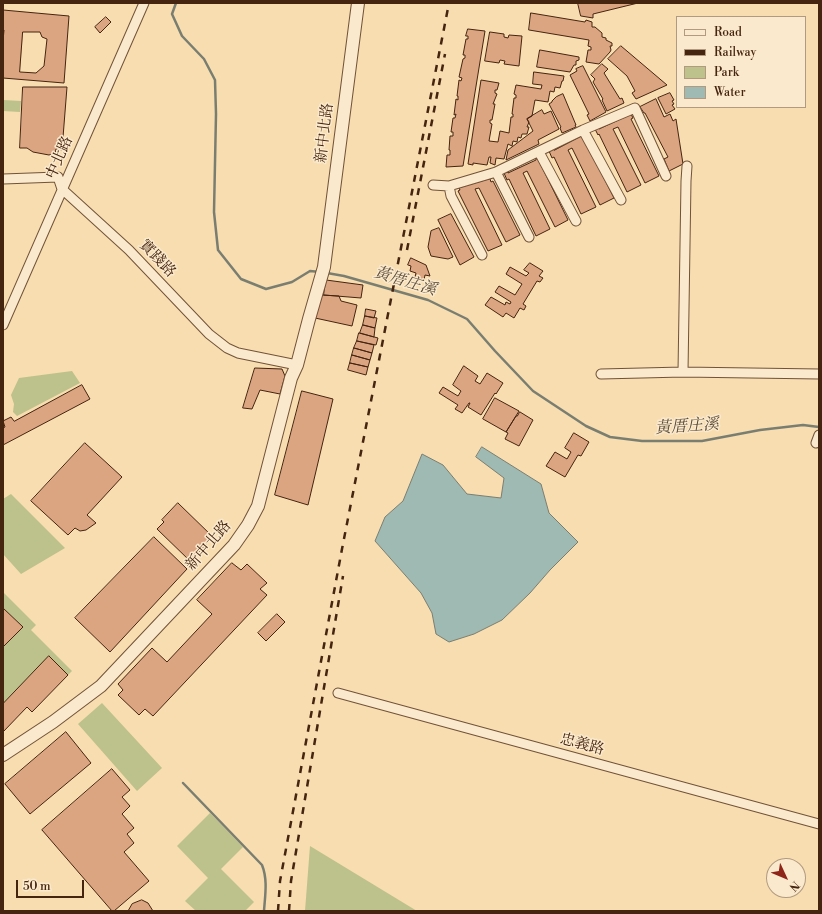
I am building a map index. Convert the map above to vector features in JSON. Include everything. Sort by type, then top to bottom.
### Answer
[{"type":"street","name":"中北路","points":[[3,324],[144,3]]},
{"type":"street","name":"新中北路","points":[[3,755],[53,722],[101,686],[234,546],[248,525],[258,506],[292,378],[297,365],[324,267],[358,3]]},
{"type":"street","points":[[433,185],[449,186],[496,172],[583,130],[635,108],[666,176]]},
{"type":"street","points":[[583,130],[621,200]]},
{"type":"street","points":[[539,152],[576,221]]},
{"type":"street","points":[[683,372],[687,166]]},
{"type":"street","points":[[496,172],[529,237]]},
{"type":"street","name":"實踐路","points":[[3,179],[58,177],[62,189],[129,250],[209,334],[227,348],[238,353],[297,365]]},
{"type":"street","points":[[449,186],[451,196],[482,255]]},
{"type":"street","points":[[601,374],[683,372],[819,374]]},
{"type":"street","name":"忠義路","points":[[338,693],[819,824]]},
{"type":"green space","points":[[3,100],[21,101],[20,112],[3,111]]},
{"type":"green space","points":[[72,371],[80,383],[17,416],[13,412],[14,404],[11,395],[19,378]]},
{"type":"green space","points":[[11,494],[65,548],[21,574],[3,554],[3,499]]},
{"type":"green space","points":[[3,592],[36,625],[31,630],[72,671],[68,675],[49,657],[3,704],[3,647],[22,627],[3,608]]},
{"type":"green space","points":[[102,703],[162,768],[137,791],[78,724]]},
{"type":"green space","points":[[210,813],[243,847],[221,869],[254,902],[245,911],[196,911],[185,901],[208,878],[177,846]]},
{"type":"green space","points":[[310,846],[417,911],[305,911]]},
{"type":"water","points":[[482,447],[541,484],[549,513],[578,542],[530,593],[502,620],[474,634],[449,642],[436,634],[432,613],[421,593],[375,541],[385,517],[403,501],[422,454],[443,465],[467,494],[501,498],[504,478],[476,457]]},
{"type":"building","points":[[578,3],[638,3],[593,14],[593,18],[581,16]]},
{"type":"building","points":[[3,10],[69,16],[64,83],[3,78]],"holes":[[[23,32],[40,32],[42,37],[47,39],[44,66],[36,73],[20,72]]]},
{"type":"building","points":[[531,13],[592,22],[592,27],[595,27],[602,33],[602,37],[606,38],[606,40],[612,43],[612,46],[610,46],[611,50],[599,64],[586,62],[588,50],[591,50],[591,47],[588,46],[589,40],[529,30]]},
{"type":"building","points":[[106,17],[111,22],[100,33],[95,27]]},
{"type":"building","points":[[468,29],[485,31],[463,166],[446,167],[447,155],[450,155],[450,136],[453,136],[453,132],[451,132],[453,118],[455,118],[456,114],[454,115],[456,99],[458,100],[459,80],[461,81],[462,78],[459,77],[463,59],[465,58],[465,55],[463,55],[466,39],[468,39],[468,36],[466,36]]},
{"type":"building","points":[[490,32],[504,34],[504,37],[508,38],[509,35],[522,36],[519,66],[504,64],[505,61],[500,60],[499,63],[485,61]]},
{"type":"building","points":[[621,46],[667,85],[636,99],[632,93],[635,91],[627,76],[608,59]]},
{"type":"building","points":[[540,50],[579,57],[579,60],[576,61],[576,65],[574,65],[570,72],[537,67]]},
{"type":"building","points":[[602,64],[608,69],[604,73],[624,103],[607,111],[602,100],[603,99],[593,82],[595,79],[591,75]]},
{"type":"building","points":[[583,66],[606,112],[590,121],[587,115],[589,114],[570,75],[577,71],[576,69]]},
{"type":"building","points":[[534,72],[564,76],[560,88],[555,87],[554,92],[550,91],[548,102],[535,100],[532,116],[527,119],[529,122],[527,127],[529,127],[527,134],[522,134],[521,138],[518,137],[517,142],[513,141],[512,146],[508,144],[504,159],[496,158],[495,165],[490,163],[491,157],[489,157],[487,165],[473,163],[473,165],[468,164],[481,80],[499,83],[497,90],[495,90],[495,93],[497,94],[493,104],[495,104],[492,120],[490,120],[490,123],[492,124],[489,141],[498,142],[500,131],[509,133],[511,117],[513,117],[514,98],[516,98],[516,95],[514,94],[516,85],[541,89],[542,85],[533,84]]},
{"type":"building","points":[[23,87],[67,87],[62,150],[56,149],[55,153],[49,155],[33,152],[27,148],[20,148]]},
{"type":"building","points":[[670,93],[674,100],[672,101],[674,104],[672,105],[675,109],[666,114],[658,98]]},
{"type":"building","points":[[563,94],[576,127],[562,133],[561,127],[549,104],[556,97]]},
{"type":"building","points":[[656,99],[664,117],[670,114],[673,121],[676,119],[683,164],[669,171],[664,159],[668,157],[645,113],[640,107]]},
{"type":"building","points":[[542,110],[544,114],[551,111],[559,129],[538,140],[539,144],[506,160],[508,150],[533,131],[527,119]]},
{"type":"building","points":[[630,112],[633,118],[631,119],[659,176],[645,183],[618,127],[613,129],[641,185],[627,192],[599,134],[598,135],[595,129],[599,129],[627,116]]},
{"type":"building","points":[[582,136],[614,198],[600,205],[572,148],[568,150],[596,207],[581,214],[554,157],[552,158],[549,151]]},
{"type":"building","points":[[540,156],[540,163],[568,220],[555,227],[527,171],[523,173],[550,229],[536,236],[509,179],[507,180],[504,173],[508,173],[536,160],[536,158]]},
{"type":"building","points":[[490,179],[491,182],[493,181],[520,235],[506,242],[479,188],[475,189],[502,245],[488,251],[458,191],[460,190],[459,188]]},
{"type":"building","points":[[451,214],[474,257],[460,265],[438,220]]},
{"type":"building","points":[[439,228],[453,257],[448,259],[431,256],[428,247],[431,231]]},
{"type":"building","points":[[411,258],[426,265],[430,276],[425,275],[424,280],[415,277],[416,273],[410,271],[411,266],[408,265]]},
{"type":"building","points":[[530,263],[543,271],[539,276],[543,278],[540,282],[537,281],[523,304],[526,306],[524,310],[520,308],[514,318],[506,313],[503,317],[485,305],[491,297],[505,305],[506,302],[510,304],[511,302],[495,292],[499,286],[515,295],[522,284],[506,274],[510,267],[526,276],[529,273],[524,270]]},
{"type":"building","points":[[326,280],[363,285],[361,298],[324,295]]},
{"type":"building","points":[[321,295],[339,296],[341,301],[357,305],[352,326],[315,318]]},
{"type":"building","points":[[366,309],[376,311],[374,318],[365,316]]},
{"type":"building","points":[[365,316],[377,318],[375,328],[363,325]]},
{"type":"building","points":[[363,325],[375,328],[374,337],[360,333]]},
{"type":"building","points":[[359,333],[378,338],[376,345],[357,341]]},
{"type":"building","points":[[357,341],[374,345],[372,353],[354,348]]},
{"type":"building","points":[[354,348],[372,353],[370,360],[352,355]]},
{"type":"building","points":[[352,355],[370,360],[368,367],[350,363]]},
{"type":"building","points":[[350,363],[368,367],[366,375],[348,370]]},
{"type":"building","points":[[464,366],[478,376],[475,381],[480,384],[487,373],[503,383],[481,415],[468,407],[470,403],[462,413],[455,409],[458,405],[439,393],[443,387],[458,396],[461,391],[453,385]]},
{"type":"building","points":[[255,368],[282,369],[285,376],[280,394],[260,390],[252,409],[243,408]]},
{"type":"building","points":[[82,385],[90,399],[3,445],[3,428],[5,427],[3,421],[11,417],[14,421]]},
{"type":"building","points":[[302,391],[333,399],[308,505],[275,495]]},
{"type":"building","points":[[495,398],[519,411],[506,432],[483,419]]},
{"type":"building","points":[[520,412],[533,420],[519,446],[505,439],[508,433],[506,432]]},
{"type":"building","points":[[574,433],[589,442],[581,456],[578,455],[565,477],[546,466],[555,452],[567,459],[571,452],[565,448]]},
{"type":"building","points":[[85,443],[122,477],[87,515],[96,523],[86,530],[80,531],[75,528],[68,535],[31,501]]},
{"type":"building","points":[[178,503],[213,537],[190,561],[157,529],[164,522],[162,520]]},
{"type":"building","points":[[154,537],[187,569],[110,652],[75,618]]},
{"type":"building","points":[[232,563],[241,570],[247,564],[267,583],[260,589],[267,595],[153,716],[145,709],[139,715],[118,695],[123,690],[118,684],[152,648],[167,662],[212,614],[197,600]]},
{"type":"building","points":[[3,608],[23,627],[3,647]]},
{"type":"building","points":[[277,614],[285,622],[266,641],[258,633]]},
{"type":"building","points":[[49,656],[68,675],[32,712],[27,707],[3,732],[3,704]]},
{"type":"building","points":[[66,732],[91,763],[30,814],[5,784]]},
{"type":"building","points":[[112,769],[130,790],[122,797],[130,806],[122,814],[134,828],[127,834],[134,843],[124,852],[149,881],[114,911],[112,911],[42,830]]},
{"type":"building","points":[[142,900],[148,903],[153,911],[128,911],[132,904]]},
{"type":"waterway","name":"黃厝庄溪","points":[[176,3],[172,14],[182,36],[204,59],[215,80],[216,114],[214,212],[218,250],[241,279],[266,289],[292,282],[310,271],[320,272]]},
{"type":"waterway","name":"黃厝庄溪","points":[[327,273],[344,276],[428,300],[467,319],[533,391],[586,426],[610,437],[642,441],[702,441],[760,430],[803,425],[819,427]]},
{"type":"waterway","points":[[183,783],[262,865],[266,882],[264,911]]},
{"type":"railway","points":[[278,911],[280,881],[342,549],[449,3]]},
{"type":"railway","points":[[407,250],[445,54]]},
{"type":"railway","points":[[289,911],[291,881],[343,576]]}]
